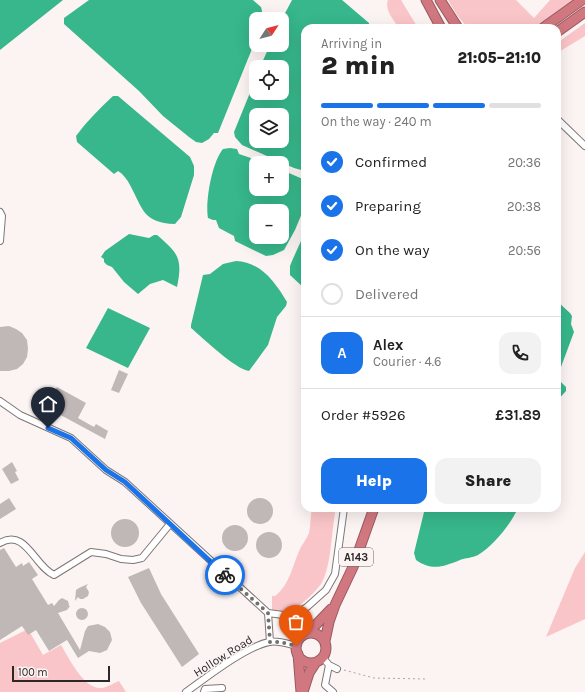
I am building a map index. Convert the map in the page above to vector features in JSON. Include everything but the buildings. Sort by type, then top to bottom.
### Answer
[{"type":"highway","points":[[426,0],[439,24]]},
{"type":"highway","points":[[440,0],[455,24]]},
{"type":"highway","points":[[549,24],[582,0]]},
{"type":"highway","points":[[561,29],[585,12]]},
{"type":"highway","name":"A143","points":[[325,641],[329,622],[335,605],[353,567],[373,512]]},
{"type":"highway","name":"A143","points":[[308,633],[335,605]]},
{"type":"highway","points":[[308,633],[318,634],[325,641],[327,650],[323,662],[309,673],[302,692],[297,650],[300,638],[308,633]]},
{"type":"highway","points":[[297,650],[303,661],[307,663],[323,662]]},
{"type":"street","points":[[561,123],[585,146]]},
{"type":"street","points":[[0,212],[2,216],[0,241]]},
{"type":"street","points":[[0,401],[20,415],[71,438],[106,470],[125,482],[268,613],[292,616],[307,607],[326,590],[335,574],[343,512]]},
{"type":"street","points":[[0,542],[13,539],[19,541],[48,572],[54,575],[91,552],[106,554],[121,559],[132,560],[142,558],[170,524]]},
{"type":"street","points":[[268,613],[270,642]]},
{"type":"street","name":"Hollow Road","points":[[186,692],[217,670],[254,647],[270,642],[280,642],[297,650]]},
{"type":"street","points":[[323,662],[337,669]]},
{"type":"street","points":[[323,662],[325,685],[333,692]]},
{"type":"street","points":[[204,692],[205,689],[222,688]]},
{"type":"path","points":[[337,669],[374,678],[427,679]]},
{"type":"shaded area","points":[[0,0],[63,0],[0,50]]},
{"type":"shaded area","points":[[89,0],[253,0],[261,7],[262,12],[249,12],[249,52],[251,52],[218,133],[214,133],[209,139],[202,143],[196,142],[163,116],[139,91],[64,24],[64,18]]},
{"type":"shaded area","points":[[292,0],[342,0],[369,23],[301,24],[301,170],[289,166],[289,156],[267,156],[242,145],[235,137],[234,132],[249,95],[249,100],[289,100],[289,60],[263,60],[267,52],[289,52],[289,12],[286,12]]},
{"type":"shaded area","points":[[388,0],[401,0],[416,24],[396,24],[388,11]]},
{"type":"shaded area","points":[[448,0],[516,0],[534,18],[550,0],[573,0],[539,24],[465,24]]},
{"type":"shaded area","points":[[585,23],[585,36],[561,51],[561,40]]},
{"type":"shaded area","points":[[113,96],[118,96],[190,157],[194,166],[194,175],[181,217],[175,224],[164,223],[150,218],[145,213],[123,175],[118,171],[114,174],[77,142],[76,136],[80,130]]},
{"type":"shaded area","points":[[223,149],[237,149],[239,154],[249,157],[249,196],[289,196],[289,173],[301,178],[301,216],[289,241],[289,204],[249,204],[249,244],[287,244],[284,250],[273,255],[266,256],[235,241],[234,236],[219,228],[216,220],[208,218],[207,211],[210,182],[216,163]]},
{"type":"shaded area","points":[[129,234],[149,238],[157,235],[170,247],[179,263],[177,287],[163,280],[150,284],[138,294],[124,282],[112,267],[104,262],[104,259],[101,257],[105,251]]},
{"type":"shaded area","points":[[301,241],[301,285],[290,275],[290,266]]},
{"type":"shaded area","points":[[236,261],[245,262],[260,269],[277,287],[287,302],[286,306],[277,317],[268,345],[249,371],[236,365],[191,328],[203,275],[210,274],[223,264]]},
{"type":"shaded area","points":[[561,305],[572,316],[571,324],[574,332],[561,367]]},
{"type":"shaded area","points":[[108,308],[150,328],[128,368],[86,348]]},
{"type":"shaded area","points":[[561,382],[566,387],[566,391],[561,397]]},
{"type":"shaded area","points":[[312,512],[335,512],[329,558],[325,576],[321,584],[298,606],[286,611],[272,610],[272,596],[275,596],[280,591],[288,580],[298,553],[309,533]]},
{"type":"shaded area","points":[[424,512],[516,512],[501,534],[490,546],[476,556],[443,566],[432,567],[416,560],[414,553]]},
{"type":"shaded area","points":[[585,552],[585,619],[546,637],[575,568]]},
{"type":"shaded area","points":[[28,629],[43,655],[61,645],[83,679],[89,684],[102,688],[119,681],[126,692],[0,692],[0,643]]},
{"type":"way so far","points":[[225,575],[268,613],[270,642],[280,642],[296,646]]},
{"type":"route","points":[[48,428],[71,438],[106,470],[125,482],[225,575]]}]
